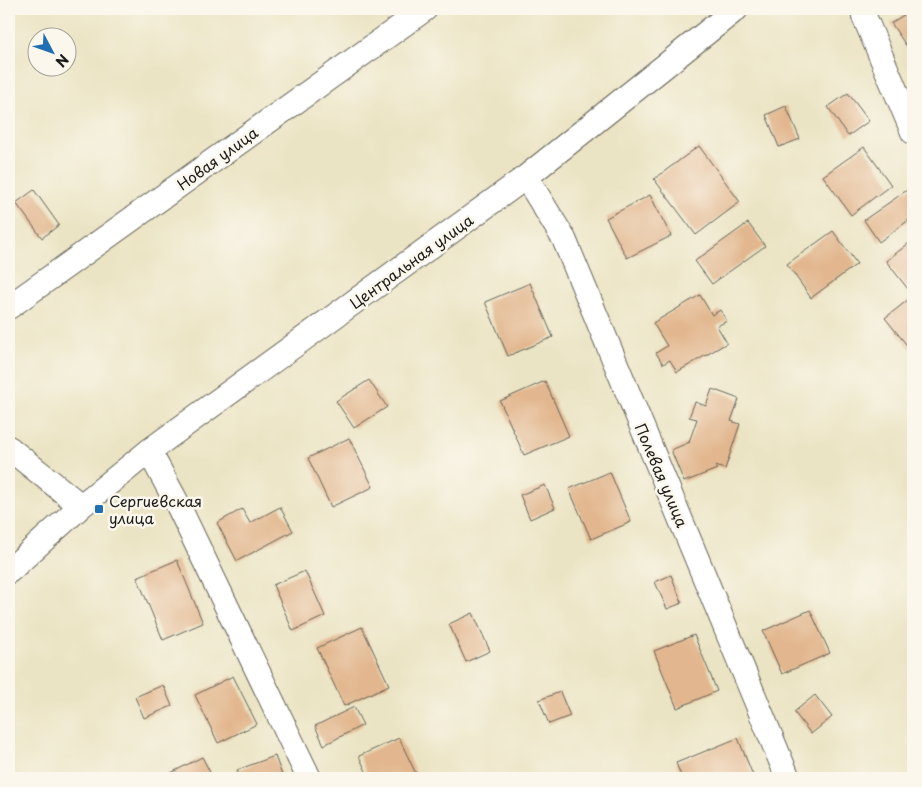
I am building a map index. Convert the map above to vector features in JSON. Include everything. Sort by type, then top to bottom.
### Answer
[{"type":"street","name":"Новая улица","points":[[9,308],[425,9]]},
{"type":"street","name":"Центральная улица","points":[[9,571],[81,506],[149,451],[526,177],[736,9]]},
{"type":"street","points":[[864,16],[913,132]]},
{"type":"street","name":"Полевая улица","points":[[526,177],[564,239],[788,778]]},
{"type":"street","points":[[9,448],[81,506]]},
{"type":"street","points":[[149,451],[176,501],[309,778]]},
{"type":"building","points":[[913,9],[913,43],[907,47],[891,23]]},
{"type":"building","points":[[848,93],[869,121],[848,136],[828,107]]},
{"type":"building","points":[[786,106],[800,139],[779,147],[766,115]]},
{"type":"building","points":[[699,146],[740,202],[696,235],[654,179]]},
{"type":"building","points":[[864,147],[891,185],[851,215],[823,176]]},
{"type":"building","points":[[910,188],[913,193],[913,217],[879,242],[864,220]]},
{"type":"building","points":[[34,190],[59,225],[42,238],[16,203]]},
{"type":"building","points":[[650,195],[671,236],[627,258],[606,218]]},
{"type":"building","points":[[748,223],[765,246],[712,284],[695,261]]},
{"type":"building","points":[[833,231],[857,264],[811,298],[787,264]]},
{"type":"building","points":[[913,240],[913,284],[908,289],[886,261]]},
{"type":"building","points":[[530,283],[553,337],[508,356],[485,302]]},
{"type":"building","points":[[700,295],[712,315],[720,310],[727,321],[717,326],[727,343],[677,372],[670,360],[663,364],[656,353],[667,346],[653,323]]},
{"type":"building","points":[[913,296],[913,346],[910,349],[885,318]]},
{"type":"building","points":[[369,380],[387,407],[354,428],[336,401]]},
{"type":"building","points":[[545,381],[569,436],[524,455],[500,401]]},
{"type":"building","points":[[712,389],[739,399],[731,421],[740,424],[725,469],[715,466],[717,469],[684,482],[671,450],[690,442],[697,419],[689,417],[695,402],[706,406]]},
{"type":"building","points":[[349,438],[373,487],[331,507],[308,458]]},
{"type":"building","points":[[610,472],[631,522],[591,539],[569,489]]},
{"type":"building","points":[[545,485],[555,508],[530,519],[520,495]]},
{"type":"building","points":[[280,507],[293,531],[237,561],[217,523],[242,509],[250,523]]},
{"type":"building","points":[[177,560],[203,623],[163,640],[137,577]]},
{"type":"building","points":[[305,571],[325,616],[293,631],[273,585]]},
{"type":"building","points":[[671,575],[682,603],[667,609],[655,582]]},
{"type":"building","points":[[810,610],[830,653],[782,674],[763,631]]},
{"type":"building","points":[[473,613],[490,651],[466,662],[449,624]]},
{"type":"building","points":[[362,627],[389,685],[344,706],[317,648]]},
{"type":"building","points":[[694,635],[717,691],[677,708],[654,651]]},
{"type":"building","points":[[233,676],[257,724],[218,743],[195,695]]},
{"type":"building","points":[[163,685],[172,706],[144,718],[135,697]]},
{"type":"building","points":[[560,692],[570,716],[549,724],[539,700]]},
{"type":"building","points":[[815,695],[832,717],[811,734],[794,712]]},
{"type":"building","points":[[354,707],[363,725],[324,745],[315,726]]},
{"type":"building","points":[[399,738],[418,778],[369,778],[359,756]]},
{"type":"building","points":[[738,738],[754,778],[682,778],[676,763]]},
{"type":"building","points":[[275,756],[283,778],[240,778],[237,770]]},
{"type":"building","points":[[202,757],[210,772],[199,778],[171,778],[169,774]]},
{"type":"place","name":"Сергиевская улица","points":[[99,509]]}]
